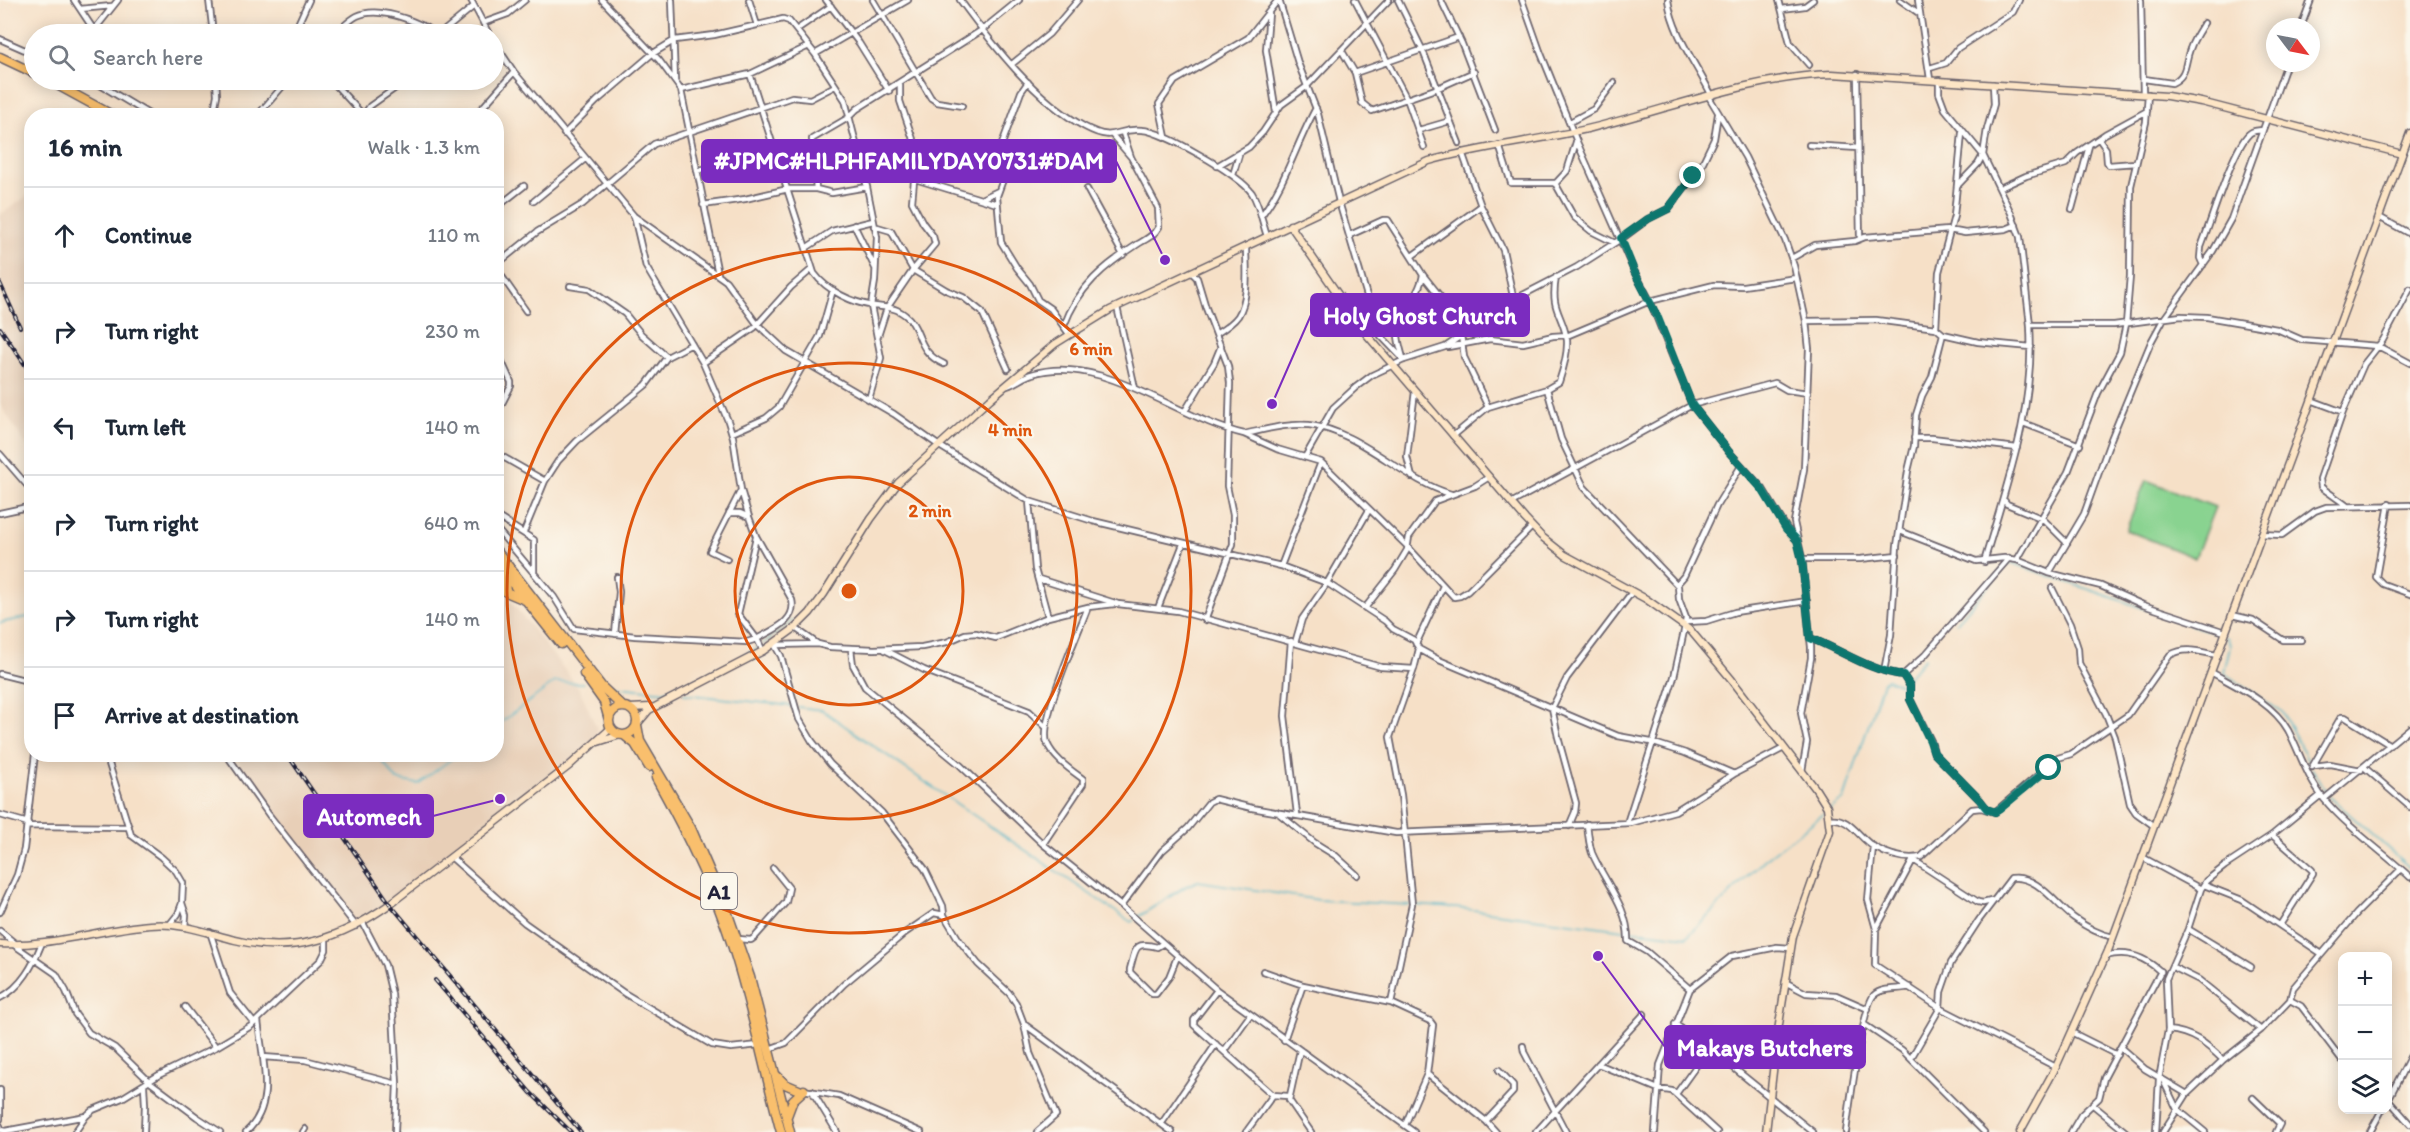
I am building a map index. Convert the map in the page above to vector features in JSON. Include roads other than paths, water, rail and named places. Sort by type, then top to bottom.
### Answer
[{"type":"highway","points":[[0,57],[24,68]]},
{"type":"highway","points":[[66,90],[99,108]]},
{"type":"highway","name":"A1","points":[[504,560],[602,687],[636,715],[640,741],[692,828],[738,939],[769,1049],[782,1132]]},
{"type":"highway","points":[[504,571],[597,691],[604,702],[610,724]]},
{"type":"highway","points":[[610,724],[614,711],[626,708]]},
{"type":"highway","name":"A1","points":[[610,724],[635,744],[654,773],[686,832],[732,944],[759,1045],[789,1128]]},
{"type":"highway","points":[[622,735],[633,732],[637,724]]},
{"type":"highway","points":[[773,1068],[781,1081],[805,1090]]},
{"type":"highway","points":[[789,1128],[790,1106],[797,1095],[805,1090]]},
{"type":"street","points":[[74,0],[88,24]]},
{"type":"street","points":[[99,24],[118,0]]},
{"type":"street","points":[[209,0],[212,24]]},
{"type":"street","points":[[299,24],[309,0]]},
{"type":"street","points":[[471,0],[483,23],[508,14],[525,0]]},
{"type":"street","points":[[602,0],[652,54],[681,90],[718,274]]},
{"type":"street","points":[[672,0],[675,81]]},
{"type":"street","points":[[749,0],[757,25]]},
{"type":"street","points":[[826,0],[859,43],[888,91]]},
{"type":"street","points":[[873,0],[884,14],[933,99],[962,106]]},
{"type":"street","points":[[815,54],[849,32],[908,0]]},
{"type":"street","points":[[960,0],[1011,64],[1069,118],[1096,132],[1113,136],[1141,129],[1166,138],[1233,175],[1252,194],[1267,236]]},
{"type":"street","points":[[816,189],[812,139],[982,30],[1019,0]]},
{"type":"street","points":[[1011,64],[1048,34],[1078,0]]},
{"type":"street","points":[[1166,138],[1159,104],[1170,86],[1183,75],[1203,66],[1248,38],[1279,0]]},
{"type":"street","points":[[1279,0],[1306,87],[1316,108],[1339,202],[1377,329],[1403,359]]},
{"type":"street","points":[[1355,0],[1407,99],[1424,147]]},
{"type":"street","points":[[1217,166],[1239,154],[1263,132],[1284,101],[1306,87],[1389,0]]},
{"type":"street","points":[[1398,0],[1423,51],[1459,143]]},
{"type":"street","points":[[1441,0],[1459,37],[1496,130]]},
{"type":"street","points":[[1522,0],[1540,51],[1577,140],[1634,271],[1650,301],[1692,405],[1762,489],[1790,534],[1797,540]]},
{"type":"street","points":[[1668,0],[1671,17],[1679,36],[1718,114],[1745,157],[1785,240],[1792,258],[1806,321],[1809,349],[1803,480],[1794,515],[1807,601],[1811,658],[1801,713],[1807,742],[1802,771]]},
{"type":"street","points":[[1779,0],[1790,43],[1809,65]]},
{"type":"street","points":[[1782,9],[1805,6],[1813,0]]},
{"type":"street","points":[[1900,0],[1920,14]]},
{"type":"street","points":[[1918,0],[1930,79]]},
{"type":"street","points":[[1930,68],[1946,63],[1959,48],[2013,12],[2019,0]]},
{"type":"street","points":[[2017,560],[2043,519],[2068,472],[2098,393],[2117,361],[2126,324],[2130,276],[2130,186],[2147,110],[2141,0]]},
{"type":"street","points":[[2303,18],[2308,1]]},
{"type":"street","points":[[80,9],[112,6]]},
{"type":"street","points":[[451,24],[474,6]]},
{"type":"street","points":[[796,30],[831,6]]},
{"type":"street","points":[[1270,11],[1266,50],[1276,113]]},
{"type":"street","points":[[347,24],[363,14],[387,14],[420,24]]},
{"type":"street","points":[[564,134],[597,100],[652,54],[675,40],[714,35],[786,19],[815,54],[845,100],[867,187],[877,237],[871,306],[878,339],[880,364],[869,399]]},
{"type":"street","points":[[2144,79],[2172,83],[2182,77],[2186,70],[2190,49],[2204,23]]},
{"type":"street","points":[[1355,73],[1459,37]]},
{"type":"street","points":[[0,39],[24,50]]},
{"type":"street","points":[[681,90],[750,74],[808,46]]},
{"type":"street","points":[[1342,51],[1349,59],[1362,103],[1368,109],[1376,110],[1438,88],[1473,72]]},
{"type":"street","points":[[504,57],[564,134],[634,216],[718,274],[735,291],[757,324],[786,351],[869,399],[1029,501],[1093,521],[1281,566],[1327,583],[1397,632],[1409,637],[1417,646],[1502,688],[1618,736],[1651,742],[1685,753],[1734,774]]},
{"type":"street","points":[[504,83],[514,72]]},
{"type":"street","points":[[2049,573],[2084,514],[2121,413],[2151,342],[2163,320],[2203,265],[2231,219],[2284,72]]},
{"type":"street","points":[[750,74],[775,147],[797,225],[817,277],[833,290],[871,306],[901,312],[917,328],[921,344],[927,354],[933,360],[944,364]]},
{"type":"street","points":[[637,724],[642,715],[658,705],[775,645],[795,628],[824,594],[885,499],[938,445],[1038,357],[1070,334],[1117,307],[1429,161],[1461,152],[1574,132],[1710,97],[1791,78],[1821,74],[1857,74],[2146,94],[2201,102],[2402,154]]},
{"type":"street","points":[[1857,74],[1860,238]]},
{"type":"street","points":[[1939,80],[1941,102],[1962,132],[1983,155],[2016,225],[2020,237],[2022,269],[2027,285],[2031,347],[2028,396],[2017,448],[1984,562]]},
{"type":"street","points":[[1028,82],[1021,92],[998,155],[1008,166],[998,191],[1001,242],[1030,284],[1038,300],[1051,309],[1070,334]]},
{"type":"street","points":[[1570,122],[1594,109],[1614,82]]},
{"type":"street","points":[[878,339],[887,308],[913,270],[935,244],[933,236],[912,202],[915,170],[919,157],[900,101],[900,84]]},
{"type":"street","points":[[1959,184],[1978,164],[1983,155],[1987,129],[1995,104],[1993,84]]},
{"type":"street","points":[[504,259],[537,232],[583,204],[605,183],[654,144],[792,97],[812,98],[835,86]]},
{"type":"street","points":[[109,90],[139,108]]},
{"type":"street","points":[[215,108],[217,90]]},
{"type":"street","points":[[264,108],[279,90]]},
{"type":"street","points":[[340,90],[357,108]]},
{"type":"street","points":[[368,108],[393,90]]},
{"type":"street","points":[[482,108],[498,90]]},
{"type":"street","points":[[1261,216],[1281,185],[1300,137],[1316,108]]},
{"type":"street","points":[[2000,188],[2026,176],[2066,164],[2077,153],[2147,110]]},
{"type":"street","points":[[1445,347],[1476,325],[1484,315],[1577,267],[1648,219],[1668,209],[1699,169],[1714,139],[1718,114]]},
{"type":"street","points":[[1419,130],[1450,121]]},
{"type":"street","points":[[2203,265],[2200,258],[2201,247],[2228,173],[2247,137],[2253,131],[2262,130]]},
{"type":"street","points":[[1936,328],[1939,272],[1948,247],[1949,230],[1953,222],[1959,184],[1962,132]]},
{"type":"street","points":[[1064,326],[1070,309],[1082,289],[1160,227],[1158,208],[1131,157],[1123,133]]},
{"type":"street","points":[[2019,1132],[2073,1033],[2106,956],[2402,154],[2408,144],[2410,133]]},
{"type":"street","points":[[1113,136],[1131,157]]},
{"type":"street","points":[[2099,139],[2106,149],[2106,162],[2109,165],[2135,163]]},
{"type":"street","points":[[1555,184],[1567,171],[1577,140]]},
{"type":"street","points":[[1499,145],[1512,183],[1552,182],[1574,217],[1591,231],[1613,242]]},
{"type":"street","points":[[1809,145],[1858,148]]},
{"type":"street","points":[[2072,208],[2089,146]]},
{"type":"street","points":[[697,171],[775,147]]},
{"type":"street","points":[[1461,152],[1481,206],[1503,250],[1514,301]]},
{"type":"street","points":[[1233,175],[1239,154]]},
{"type":"street","points":[[534,201],[585,159]]},
{"type":"street","points":[[915,180],[969,197],[983,198],[997,204]]},
{"type":"street","points":[[504,202],[524,186]]},
{"type":"street","points":[[703,205],[745,199],[788,189],[816,189],[832,194],[867,187]]},
{"type":"street","points":[[1087,189],[1123,255]]},
{"type":"street","points":[[983,198],[998,191]]},
{"type":"street","points":[[1412,256],[1481,206]]},
{"type":"street","points":[[504,538],[554,597],[574,630],[747,642],[757,639],[785,622],[792,613],[794,606],[756,536],[749,517],[741,490],[732,433],[703,363],[681,321],[661,295],[646,267],[634,216]]},
{"type":"street","points":[[2379,217],[2410,234]]},
{"type":"street","points":[[1350,235],[1387,220],[1423,275],[1459,320],[1464,357],[1488,407]]},
{"type":"street","points":[[806,248],[832,231],[854,225],[874,223],[891,231],[913,270],[946,290],[963,297],[982,312],[1008,369]]},
{"type":"street","points":[[854,225],[876,269]]},
{"type":"street","points":[[1290,225],[1362,329],[1532,527],[1565,555],[1685,624],[1708,650],[1802,771],[1827,807],[1830,819],[1827,844],[1802,909],[1791,948],[1777,1037],[1766,1132]]},
{"type":"street","points":[[1792,258],[1815,244],[1949,230],[1965,233],[2006,229],[2016,225]]},
{"type":"street","points":[[1216,334],[1236,319],[1242,308],[1246,246]]},
{"type":"street","points":[[703,363],[757,324],[791,287],[812,269]]},
{"type":"street","points":[[1191,272],[1197,278],[1229,371],[1227,486],[1233,515],[1234,536],[1230,555],[1205,620]]},
{"type":"street","points":[[1403,359],[1398,337],[1400,327],[1423,275]]},
{"type":"street","points":[[1453,436],[1488,407],[1558,384],[1567,348],[1554,303],[1556,277]]},
{"type":"street","points":[[504,278],[526,311]]},
{"type":"street","points":[[1305,457],[1332,408],[1372,375],[1403,359],[1445,347],[1490,339],[1523,343],[1553,336],[1565,336],[1650,301],[1714,285],[1761,285],[1797,278]]},
{"type":"street","points":[[570,286],[589,289],[625,314],[641,334],[668,357]]},
{"type":"street","points":[[2346,505],[2324,490],[2319,483],[2343,412],[2364,364],[2396,317],[2410,289]]},
{"type":"street","points":[[732,433],[773,414],[788,394],[820,336],[833,290]]},
{"type":"street","points":[[1117,307],[1135,388]]},
{"type":"street","points":[[2030,325],[2101,326],[2181,316],[2207,317],[2277,329],[2300,340],[2378,346],[2410,363]]},
{"type":"street","points":[[1806,321],[1876,320],[1936,328],[1944,334],[1978,342],[2031,347]]},
{"type":"street","points":[[1884,671],[1891,635],[1900,531],[1919,406],[1930,383],[1944,334]]},
{"type":"street","points":[[524,532],[545,481],[558,461],[577,441],[636,394],[668,357],[692,344]]},
{"type":"street","points":[[1185,411],[1214,363],[1221,346]]},
{"type":"street","points":[[504,367],[511,381],[510,392],[504,402]]},
{"type":"street","points":[[1002,388],[1034,373],[1072,370],[1116,380],[1229,430],[1321,462],[1407,546],[1454,597],[1463,595],[1532,527]]},
{"type":"street","points":[[1510,503],[1692,405],[1774,383],[1786,390],[1808,393]]},
{"type":"street","points":[[1547,389],[1555,422],[1573,468],[1593,499],[1677,584],[1685,624],[1674,677],[1651,742],[1627,823]]},
{"type":"street","points":[[1412,477],[1407,457],[1415,391]]},
{"type":"street","points":[[2311,400],[2343,412]]},
{"type":"street","points":[[2023,423],[2080,445]]},
{"type":"street","points":[[1244,434],[1295,425],[1321,427],[1357,443],[1434,489],[1451,494]]},
{"type":"street","points":[[1914,438],[2017,448]]},
{"type":"street","points":[[0,453],[24,482]]},
{"type":"street","points":[[504,458],[545,481]]},
{"type":"street","points":[[1281,566],[1321,462]]},
{"type":"street","points":[[1677,584],[1684,576],[1717,505],[1741,466]]},
{"type":"street","points":[[1365,608],[1395,570],[1409,537],[1436,500],[1471,488],[1489,477]]},
{"type":"street","points":[[1434,489],[1436,500]]},
{"type":"street","points":[[727,559],[710,551],[741,490]]},
{"type":"street","points":[[2003,499],[2007,504],[2043,519],[2067,543]]},
{"type":"street","points":[[1029,501],[1033,553],[1048,617]]},
{"type":"street","points":[[2390,504],[2376,577],[2383,584],[2410,594]]},
{"type":"street","points":[[2261,534],[2282,535],[2320,508],[2346,505],[2410,505]]},
{"type":"street","points":[[0,513],[24,508]]},
{"type":"street","points":[[1297,814],[1285,716],[1293,642],[1302,620],[1327,583],[1369,510]]},
{"type":"street","points":[[729,513],[740,513],[749,517]]},
{"type":"street","points":[[1780,518],[1794,515]]},
{"type":"street","points":[[504,521],[524,532],[535,542],[534,574]]},
{"type":"street","points":[[1900,531],[1976,561],[2009,558],[2049,573],[2101,586],[2143,605],[2225,632]]},
{"type":"street","points":[[756,536],[738,614],[763,651]]},
{"type":"street","points":[[1158,608],[1183,544]]},
{"type":"street","points":[[1802,560],[1860,559],[1897,555]]},
{"type":"street","points":[[1903,675],[1925,655],[2009,558]]},
{"type":"street","points":[[615,634],[619,592],[617,577]]},
{"type":"street","points":[[1039,579],[1118,604]]},
{"type":"street","points":[[1391,1003],[1413,904],[1401,795],[1390,737],[1414,669],[1417,646],[1443,586]]},
{"type":"street","points":[[2052,588],[2070,624],[2078,648],[2079,663],[2111,728],[2130,804],[2136,813],[2154,826]]},
{"type":"street","points":[[1569,826],[1576,803],[1552,708],[1567,678],[1632,592]]},
{"type":"street","points":[[1685,624],[1706,621],[1735,612],[1807,601]]},
{"type":"street","points":[[775,645],[818,644],[851,649],[884,649],[938,644],[965,634],[976,633],[996,638],[1048,617],[1088,607],[1118,604],[1158,608],[1373,665],[1414,669]]},
{"type":"street","points":[[1043,844],[1083,782],[1062,763],[1048,745],[1046,727],[1052,701],[1088,607]]},
{"type":"street","points":[[2232,615],[2253,620],[2283,640],[2301,640]]},
{"type":"street","points":[[795,628],[818,644]]},
{"type":"street","points":[[1810,638],[1884,671],[1903,675],[1910,686],[1910,699],[1934,753],[1987,809]]},
{"type":"street","points":[[775,645],[796,704],[796,710],[812,741],[830,764],[882,813],[925,868],[943,906],[944,915],[978,964],[1009,993],[1016,1003],[1033,1061],[1056,1115],[1040,1131]]},
{"type":"street","points":[[851,649],[854,665],[865,687],[960,765],[1043,844],[1120,906],[1217,990],[1414,1132]]},
{"type":"street","points":[[884,649],[924,670],[1029,711],[1046,727]]},
{"type":"street","points":[[1912,859],[1926,854],[1972,808],[1995,812],[2058,758],[2071,754],[2128,715],[2170,655],[2181,649],[2187,649],[2217,655]]},
{"type":"street","points":[[2211,672],[2239,688],[2276,715],[2288,730],[2323,797],[2410,877]]},
{"type":"street","points":[[0,674],[24,680]]},
{"type":"street","points":[[626,708],[643,709],[658,705]]},
{"type":"street","points":[[2312,767],[2341,717],[2390,745]]},
{"type":"street","points":[[0,944],[42,943],[149,925],[170,924],[260,945],[303,943],[326,938],[360,925],[595,744],[610,724]]},
{"type":"street","points":[[2166,979],[2188,929],[2202,887],[2225,866],[2363,769],[2410,728]]},
{"type":"street","points":[[595,744],[622,735]]},
{"type":"street","points":[[1120,906],[1162,851],[1188,828],[1212,800],[1219,799],[1380,832],[1405,833],[1627,823],[1676,811],[1734,774],[1784,748]]},
{"type":"street","points":[[0,912],[21,863],[35,762]]},
{"type":"street","points":[[109,762],[131,835],[146,844],[176,872],[183,882],[182,903],[178,915],[170,924]]},
{"type":"street","points":[[232,762],[270,816],[379,951],[388,976],[397,1084],[395,1132]]},
{"type":"street","points":[[2306,768],[2331,764],[2363,769],[2410,807]]},
{"type":"street","points":[[1277,812],[1315,843],[1336,856],[1357,875]]},
{"type":"street","points":[[0,815],[28,825],[129,827]]},
{"type":"street","points":[[1830,819],[1845,822],[1873,846],[1896,856],[1912,859],[1978,902],[1995,900]]},
{"type":"street","points":[[1587,824],[1592,853],[1623,914],[1628,929],[1628,941],[1644,950],[1690,989]]},
{"type":"street","points":[[2272,835],[2313,873],[2280,925]]},
{"type":"street","points":[[1873,846],[1868,900],[1876,929]]},
{"type":"street","points":[[451,856],[525,923],[652,1010],[712,1045],[730,1048],[759,1045]]},
{"type":"street","points":[[2142,857],[2202,887],[2242,900],[2322,954]]},
{"type":"street","points":[[1912,859],[1876,929],[1873,957],[1875,965],[1940,1008],[2056,1067]]},
{"type":"street","points":[[738,939],[751,940],[755,937],[786,902],[789,888],[773,868]]},
{"type":"street","points":[[2163,1132],[2187,1094],[2223,1060],[2261,1030],[2290,1000],[2293,988],[2357,913],[2401,869]]},
{"type":"street","points":[[1911,1059],[1940,1008],[1941,992],[1951,963],[1979,920],[2011,878],[2026,880],[2047,893],[2073,918],[2098,934],[2113,937]]},
{"type":"street","points":[[182,903],[186,915],[185,927]]},
{"type":"street","points":[[769,1049],[786,1043],[844,984],[905,933],[934,913],[944,915]]},
{"type":"street","points":[[2188,929],[2251,967]]},
{"type":"street","points":[[0,931],[35,961],[56,974],[85,1030],[115,1048],[150,1082],[197,1118],[220,1132]]},
{"type":"street","points":[[210,933],[228,990],[256,1021],[263,1057],[266,1074],[264,1095],[256,1122],[246,1132]]},
{"type":"street","points":[[75,1132],[86,1116],[97,1108],[144,1086],[184,1062],[216,1047],[256,1021],[321,960],[326,950],[326,938]]},
{"type":"street","points":[[0,998],[17,987],[35,961],[42,943]]},
{"type":"street","points":[[1162,944],[1157,947],[1146,943],[1139,945],[1130,969],[1130,972],[1152,994],[1157,993],[1169,977],[1177,957]]},
{"type":"street","points":[[1655,1132],[1660,1065],[1690,989],[1732,956],[1777,947],[1791,948]]},
{"type":"street","points":[[2106,956],[2131,954],[2150,962],[2161,971],[2166,979],[2168,1030],[2156,1132]]},
{"type":"street","points":[[2173,967],[2199,980],[2261,1030]]},
{"type":"street","points":[[1263,971],[1303,985],[1391,1003],[1428,1019],[1431,1023],[1427,1074],[1405,1125]]},
{"type":"street","points":[[2071,1132],[2081,1115],[2099,1098],[2104,1078],[2161,971]]},
{"type":"street","points":[[1785,982],[1806,993],[1836,995],[1868,1009]]},
{"type":"street","points":[[1284,1040],[1303,985]]},
{"type":"street","points":[[1846,1132],[1855,1067],[1871,999],[1879,991],[1910,987]]},
{"type":"street","points":[[1217,990],[1194,1022],[1273,1095],[1288,1096]]},
{"type":"street","points":[[2290,1000],[2301,1006],[2338,1054]]},
{"type":"street","points":[[185,1007],[216,1047]]},
{"type":"street","points":[[1536,1132],[1644,1014]]},
{"type":"street","points":[[1224,1052],[1250,1015]]},
{"type":"street","points":[[1675,1023],[1813,1132]]},
{"type":"street","points":[[1024,1024],[1172,1132]]},
{"type":"street","points":[[1865,1025],[1911,1059],[1984,1132]]},
{"type":"street","points":[[2168,1030],[2186,1033],[2197,1038],[2207,1044],[2223,1060]]},
{"type":"street","points":[[2073,1033],[2117,1054]]},
{"type":"street","points":[[1777,1037],[1855,1067]]},
{"type":"street","points":[[1162,1123],[1216,1044]]},
{"type":"street","points":[[1523,1046],[1554,1113],[1566,1132]]},
{"type":"street","points":[[1676,1094],[1709,1048]]},
{"type":"street","points":[[2121,1048],[2139,1065],[2187,1094]]},
{"type":"street","points":[[1300,1050],[1288,1096],[1311,1132]]},
{"type":"street","points":[[263,1057],[304,1060],[397,1084]]},
{"type":"street","points":[[2392,1092],[2410,1058]]},
{"type":"street","points":[[1598,1064],[1658,1089],[1668,1089],[1717,1132]]},
{"type":"street","points":[[1486,1121],[1513,1092],[1513,1085],[1499,1070]]},
{"type":"street","points":[[1427,1074],[1486,1121],[1496,1132]]},
{"type":"street","points":[[2161,1080],[2177,1109],[2205,1132]]},
{"type":"street","points":[[144,1086],[144,1132]]},
{"type":"street","points":[[0,1090],[0,1119]]},
{"type":"street","points":[[805,1090],[837,1132]]},
{"type":"street","points":[[775,1092],[805,1090],[839,1096],[921,1132]]},
{"type":"street","points":[[1246,1132],[1273,1095]]},
{"type":"street","points":[[2253,1098],[2280,1124],[2276,1132]]},
{"type":"street","points":[[2392,1104],[2410,1124]]},
{"type":"street","points":[[2093,1105],[2126,1132]]},
{"type":"street","points":[[2370,1132],[2380,1114]]},
{"type":"street","points":[[0,1126],[1,1130],[5,1131],[86,1116]]},
{"type":"waterway","points":[[1956,623],[2009,562],[2221,635]]},
{"type":"waterway","points":[[0,623],[24,618]]},
{"type":"waterway","points":[[763,644],[793,620]]},
{"type":"waterway","points":[[2225,637],[2228,638],[2230,646],[2224,673],[2283,713],[2310,765]]},
{"type":"waterway","points":[[735,662],[759,647]]},
{"type":"waterway","points":[[1829,810],[1844,799],[1883,682],[1887,679],[1901,685],[1925,658]]},
{"type":"waterway","points":[[666,691],[715,673]]},
{"type":"waterway","points":[[504,720],[555,682],[584,683]]},
{"type":"waterway","points":[[609,686],[677,693]]},
{"type":"waterway","points":[[684,694],[793,706]]},
{"type":"waterway","points":[[798,707],[822,710],[1131,922],[1134,920]]},
{"type":"waterway","points":[[383,762],[397,780],[418,784],[447,762]]},
{"type":"waterway","points":[[2312,769],[2327,793]]},
{"type":"waterway","points":[[2330,797],[2410,868]]},
{"type":"waterway","points":[[1629,930],[1687,937],[1764,860],[1825,813]]},
{"type":"waterway","points":[[1138,917],[1186,886],[1198,881],[1319,900],[1410,905]]},
{"type":"waterway","points":[[1414,905],[1466,909],[1624,930]]},
{"type":"railway","points":[[0,283],[20,327]]},
{"type":"railway","points":[[0,328],[24,363]]},
{"type":"railway","points":[[292,762],[390,904],[581,1132]]},
{"type":"railway","points":[[435,980],[530,1092],[571,1132]]},
{"type":"place","name":"#JPMC#HLPHFAMILYDAY0731#DAM","points":[[1165,260]]},
{"type":"place","name":"Holy Ghost Church","points":[[1272,404]]},
{"type":"place","name":"Automech","points":[[500,799]]},
{"type":"place","name":"Makays Butchers","points":[[1598,956]]}]
